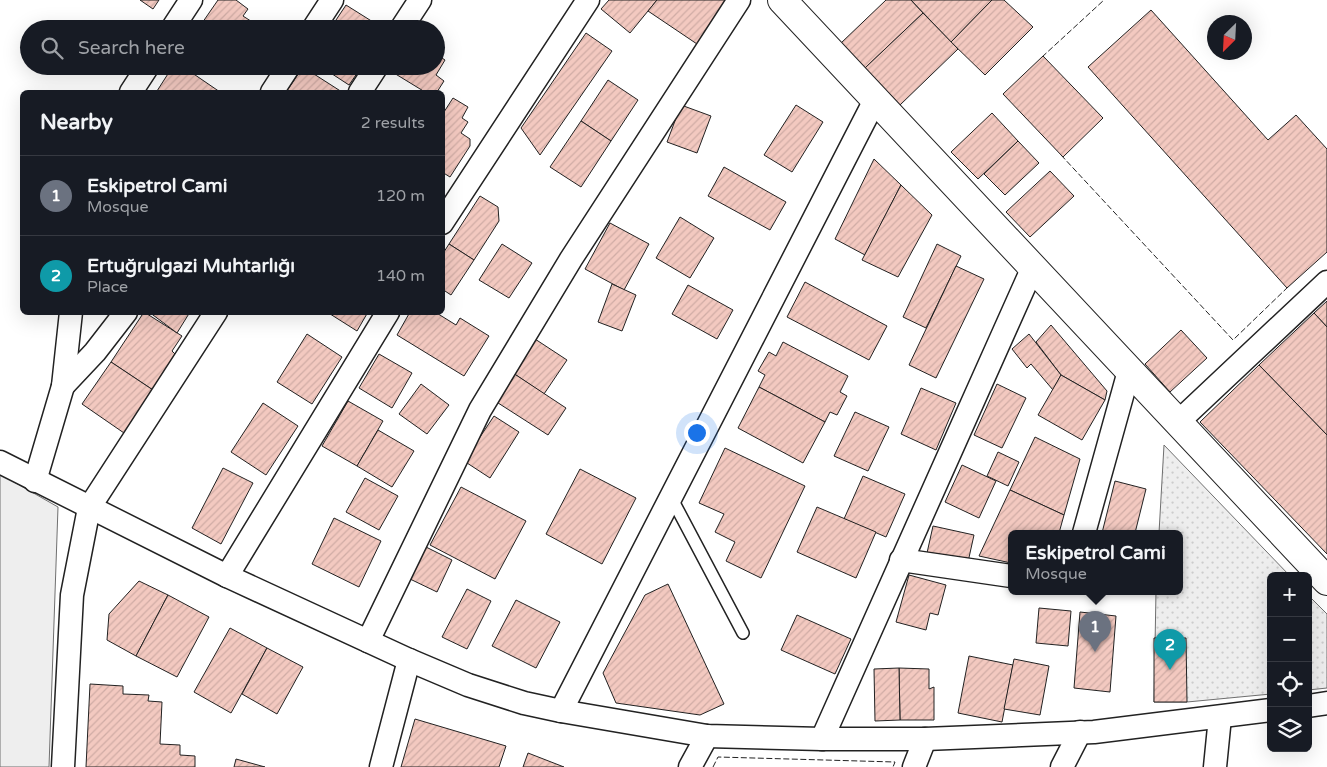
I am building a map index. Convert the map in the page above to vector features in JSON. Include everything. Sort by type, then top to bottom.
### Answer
[{"type":"main road","points":[[782,0],[1327,581]]},
{"type":"street","points":[[178,20],[191,0]]},
{"type":"street","points":[[319,20],[332,0]]},
{"type":"street","points":[[407,20],[420,0]]},
{"type":"street","points":[[445,218],[588,0]]},
{"type":"street","points":[[368,641],[480,410],[571,258],[739,0]]},
{"type":"street","points":[[132,90],[142,75]]},
{"type":"street","points":[[273,90],[283,75]]},
{"type":"street","points":[[361,90],[371,75]]},
{"type":"street","points":[[561,711],[875,100]]},
{"type":"street","points":[[822,740],[1033,267]]},
{"type":"street","points":[[1177,422],[1327,282]]},
{"type":"street","points":[[35,481],[63,386],[71,315]]},
{"type":"street","points":[[63,386],[95,352],[124,315]]},
{"type":"street","points":[[63,767],[72,595],[89,508],[214,315]]},
{"type":"street","points":[[227,576],[386,315]]},
{"type":"street","points":[[1085,530],[1130,371]]},
{"type":"street","points":[[0,462],[227,576],[408,660],[468,685],[524,703],[561,711],[707,736],[822,740],[925,739],[1080,732],[1267,711]]},
{"type":"street","points":[[901,560],[1008,576]]},
{"type":"street","points":[[381,767],[408,660]]},
{"type":"street","points":[[1312,705],[1327,703]]},
{"type":"street","points":[[1215,767],[1220,717]]},
{"type":"street","points":[[1062,767],[1080,732]]},
{"type":"street","points":[[690,767],[707,736]]},
{"type":"street","points":[[914,767],[925,739]]},
{"type":"lane","points":[[671,497],[743,633]]},
{"type":"shaded area","points":[[1164,445],[1286,572],[1267,572],[1267,694],[1187,702],[1154,702],[1156,595],[1183,595],[1183,530],[1159,530]]},
{"type":"shaded area","points":[[0,474],[58,507],[49,767],[0,767]]},
{"type":"shaded area","points":[[1312,599],[1327,614],[1327,688],[1312,690]]},
{"type":"building","points":[[140,0],[159,0],[153,9]]},
{"type":"building","points":[[218,0],[236,0],[248,9],[243,16],[249,20],[204,20]]},
{"type":"building","points":[[609,0],[657,0],[630,33],[601,9]]},
{"type":"building","points":[[657,0],[727,0],[697,44],[648,11]]},
{"type":"building","points":[[886,0],[911,0],[923,13],[865,68],[841,43]]},
{"type":"building","points":[[911,0],[992,0],[951,42]]},
{"type":"building","points":[[992,0],[1004,0],[1033,27],[985,75],[951,42]]},
{"type":"building","points":[[346,5],[370,20],[336,20]]},
{"type":"building","points":[[1151,10],[1268,140],[1296,115],[1327,149],[1327,252],[1287,288],[1088,67]]},
{"type":"building","points":[[923,13],[958,49],[900,105],[865,68]]},
{"type":"building","points":[[586,33],[612,51],[540,155],[521,128]]},
{"type":"building","points":[[1043,56],[1103,118],[1063,157],[1003,94]]},
{"type":"building","points":[[167,75],[195,75],[217,90],[158,90]]},
{"type":"building","points":[[298,75],[315,75],[339,90],[287,90]]},
{"type":"building","points":[[334,75],[356,75],[349,85]]},
{"type":"building","points":[[397,75],[436,75],[444,81],[438,90],[422,90]]},
{"type":"building","points":[[608,80],[638,100],[611,141],[581,121]]},
{"type":"building","points":[[453,98],[468,107],[462,118],[468,122],[461,133],[470,139],[470,146],[450,177],[445,174],[445,110]]},
{"type":"building","points":[[681,105],[711,116],[697,153],[667,142]]},
{"type":"building","points":[[796,105],[823,122],[792,172],[764,155]]},
{"type":"building","points":[[992,113],[1018,141],[978,179],[951,152]]},
{"type":"building","points":[[581,121],[611,141],[581,187],[550,167]]},
{"type":"building","points":[[1018,141],[1039,163],[1005,195],[984,174]]},
{"type":"building","points":[[874,159],[901,185],[865,255],[835,239]]},
{"type":"building","points":[[724,167],[786,202],[770,230],[708,196]]},
{"type":"building","points":[[1050,171],[1074,196],[1030,237],[1006,212]]},
{"type":"building","points":[[901,185],[932,215],[898,277],[862,260]]},
{"type":"building","points":[[480,196],[498,207],[499,221],[474,260],[449,244]]},
{"type":"building","points":[[680,217],[714,238],[690,278],[656,258]]},
{"type":"building","points":[[610,223],[649,244],[624,290],[585,269]]},
{"type":"building","points":[[449,244],[474,260],[451,295],[445,291],[445,250]]},
{"type":"building","points":[[502,244],[532,263],[509,298],[479,280]]},
{"type":"building","points":[[937,244],[961,256],[926,328],[903,317]]},
{"type":"building","points":[[956,266],[984,279],[936,378],[909,365]]},
{"type":"building","points":[[805,282],[887,326],[869,360],[787,317]]},
{"type":"building","points":[[612,284],[636,295],[622,331],[598,322]]},
{"type":"building","points":[[688,285],[733,310],[717,339],[672,314]]},
{"type":"building","points":[[1327,301],[1327,327],[1314,313]]},
{"type":"building","points":[[1314,313],[1327,327],[1327,435],[1259,365]]},
{"type":"building","points":[[142,315],[149,315],[182,336],[172,351],[176,355],[153,390],[111,362]]},
{"type":"building","points":[[153,315],[188,315],[177,333]]},
{"type":"building","points":[[332,315],[366,315],[357,331]]},
{"type":"building","points":[[408,315],[440,315],[456,325],[460,318],[489,336],[464,376],[397,335]]},
{"type":"building","points":[[1051,325],[1107,391],[1105,400],[1061,375],[1036,342]]},
{"type":"building","points":[[1181,330],[1207,358],[1170,392],[1145,364]]},
{"type":"building","points":[[307,334],[342,357],[312,404],[277,382]]},
{"type":"building","points":[[1029,334],[1061,375],[1053,390],[1031,364],[1027,368],[1012,349]]},
{"type":"building","points":[[535,339],[567,360],[544,394],[513,373]]},
{"type":"building","points":[[783,342],[848,376],[840,392],[847,396],[837,415],[830,412],[825,422],[759,387],[765,375],[758,371],[769,352],[776,356]]},
{"type":"building","points":[[379,354],[412,373],[392,408],[359,388]]},
{"type":"building","points":[[111,362],[153,390],[124,433],[82,404]]},
{"type":"building","points":[[1259,365],[1327,435],[1327,554],[1200,422]]},
{"type":"building","points":[[513,373],[566,408],[548,435],[495,401]]},
{"type":"building","points":[[1061,375],[1105,400],[1082,440],[1038,415]]},
{"type":"building","points":[[421,384],[449,405],[427,434],[399,414]]},
{"type":"building","points":[[997,384],[1026,398],[1002,448],[974,435]]},
{"type":"building","points":[[759,387],[825,422],[803,463],[738,428]]},
{"type":"building","points":[[921,388],[956,403],[936,450],[901,434]]},
{"type":"building","points":[[348,401],[383,421],[357,466],[322,446]]},
{"type":"building","points":[[263,403],[298,426],[266,475],[231,452]]},
{"type":"building","points":[[855,412],[889,427],[868,471],[834,456]]},
{"type":"building","points":[[494,416],[519,432],[490,478],[464,461]]},
{"type":"building","points":[[378,430],[414,451],[392,487],[357,466]]},
{"type":"building","points":[[1035,437],[1080,459],[1064,515],[1010,490]]},
{"type":"building","points":[[725,448],[805,486],[761,578],[726,561],[735,542],[715,532],[724,514],[699,503]]},
{"type":"building","points":[[998,452],[1019,462],[1008,486],[987,476]]},
{"type":"building","points":[[962,465],[996,481],[979,518],[945,502]]},
{"type":"building","points":[[223,468],[253,483],[221,544],[192,528]]},
{"type":"building","points":[[580,469],[636,498],[602,564],[546,534]]},
{"type":"building","points":[[863,476],[905,494],[886,537],[844,519]]},
{"type":"building","points":[[365,478],[398,496],[379,530],[346,512]]},
{"type":"building","points":[[1115,481],[1146,489],[1136,530],[1103,530]]},
{"type":"building","points":[[461,487],[526,521],[495,579],[430,545]]},
{"type":"building","points":[[1010,490],[1064,515],[1060,530],[1008,530],[1008,562],[979,556]]},
{"type":"building","points":[[817,507],[876,532],[856,578],[797,552]]},
{"type":"building","points":[[334,518],[381,541],[359,587],[312,564]]},
{"type":"building","points":[[933,526],[974,535],[968,562],[927,553]]},
{"type":"building","points":[[426,547],[452,560],[437,592],[410,579]]},
{"type":"building","points":[[909,575],[946,585],[938,615],[930,613],[926,630],[896,622]]},
{"type":"building","points":[[139,581],[168,595],[136,656],[107,640],[109,614]]},
{"type":"building","points":[[668,584],[724,704],[700,715],[616,703],[603,673],[645,595]]},
{"type":"building","points":[[467,589],[491,601],[467,649],[442,637]]},
{"type":"building","points":[[168,595],[209,617],[177,677],[136,656]]},
{"type":"building","points":[[516,600],[560,622],[536,668],[492,646]]},
{"type":"building","points":[[1039,608],[1071,611],[1068,646],[1036,643]]},
{"type":"building","points":[[1080,612],[1116,616],[1110,692],[1074,688]]},
{"type":"building","points":[[797,615],[851,639],[835,674],[781,650]]},
{"type":"building","points":[[230,628],[267,648],[231,713],[194,692]]},
{"type":"building","points":[[1154,638],[1186,638],[1187,702],[1154,702]]},
{"type":"building","points":[[267,648],[303,667],[277,714],[242,694]]},
{"type":"building","points":[[969,656],[1013,665],[1002,722],[958,713]]},
{"type":"building","points":[[1014,659],[1049,666],[1040,715],[1004,709]]},
{"type":"building","points":[[899,668],[929,669],[929,689],[934,687],[934,720],[900,720]]},
{"type":"building","points":[[899,668],[900,720],[875,721],[874,669]]},
{"type":"building","points":[[90,684],[123,686],[123,694],[149,695],[148,701],[162,702],[160,744],[180,745],[180,755],[195,756],[195,767],[86,767]]},
{"type":"building","points":[[415,719],[506,746],[499,767],[401,767]]},
{"type":"building","points":[[528,753],[564,767],[523,767]]},
{"type":"building","points":[[236,759],[265,767],[234,767]]},
{"type":"fence","points":[[1042,57],[1104,0]]},
{"type":"fence","points":[[1061,155],[1233,340],[1289,286]]},
{"type":"fence","points":[[713,767],[718,757],[895,762],[893,767]]},
{"type":"place","name":"Eskipetrol Cami","points":[[1095,652]]},
{"type":"place","name":"Ertuğrulgazi Muhtarlığı","points":[[1170,670]]}]
